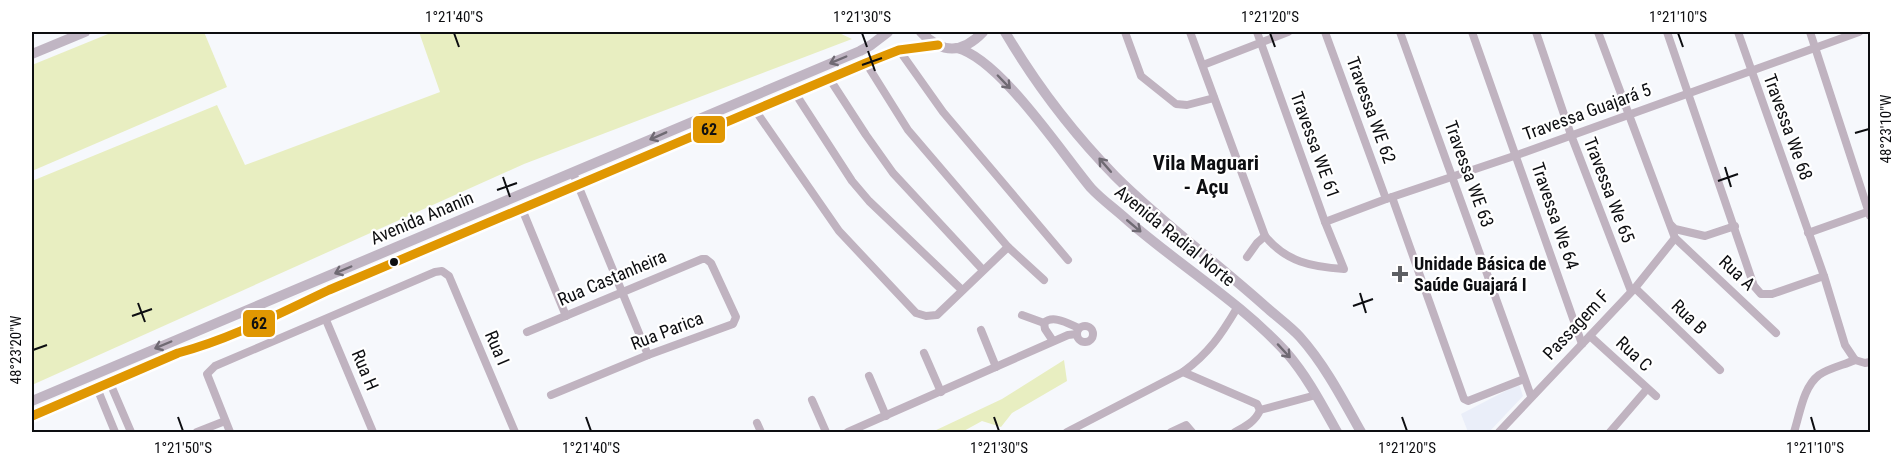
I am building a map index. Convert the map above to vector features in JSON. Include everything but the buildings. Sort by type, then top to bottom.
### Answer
[{"type":"main road","points":[[32,54],[85,32]]},
{"type":"main road","points":[[921,32],[928,40],[938,45],[957,48],[971,44],[983,32]]},
{"type":"main road","name":"Avenida Radial Norte","points":[[1005,32],[1024,64],[1052,102],[1114,175],[1158,216],[1244,286],[1298,335],[1321,365],[1360,432]]},
{"type":"main road","name":"Avenida Ananin","points":[[32,401],[860,51],[883,34]]},
{"type":"main road","name":"Avenida Ananin","points":[[32,416],[178,353],[257,324],[329,290],[829,78],[899,50],[938,45]]},
{"type":"main road","name":"Avenida Radial Norte","points":[[957,48],[974,54],[1025,104],[1093,190],[1170,256],[1237,308],[1287,353],[1303,373],[1337,432]]},
{"type":"main road","points":[[251,308],[257,324]]},
{"type":"street","points":[[1125,32],[1141,76],[1176,104],[1187,105],[1214,98]]},
{"type":"street","points":[[1190,32],[1265,236],[1247,257]]},
{"type":"street","name":"Travessa WE 61","points":[[1257,32],[1344,269],[1307,263],[1285,255],[1265,236]]},
{"type":"street","points":[[1203,65],[1288,32]]},
{"type":"street","name":"Travessa WE 62","points":[[1325,32],[1464,399],[1468,401],[1524,379]]},
{"type":"street","name":"Travessa WE 63","points":[[1400,32],[1532,396]]},
{"type":"street","name":"Travessa We 64","points":[[1472,32],[1582,344]]},
{"type":"street","name":"Travessa We 65","points":[[1536,32],[1571,135],[1633,290]]},
{"type":"street","points":[[1598,32],[1675,237]]},
{"type":"street","points":[[1667,32],[1754,286],[1761,294],[1772,294],[1824,276]]},
{"type":"street","name":"Travessa We 68","points":[[1738,32],[1808,233]]},
{"type":"street","points":[[1810,32],[1870,213],[1808,233],[1845,345],[1855,360],[1870,362]]},
{"type":"street","name":"Travessa Guajará 5","points":[[1325,222],[1859,32]]},
{"type":"street","points":[[899,50],[943,112],[1068,260]]},
{"type":"street","points":[[866,63],[908,130],[1008,247],[1044,280]]},
{"type":"street","points":[[829,78],[893,173],[983,270]]},
{"type":"street","points":[[795,93],[852,181],[869,201],[962,290]]},
{"type":"street","points":[[755,110],[839,231],[916,313],[926,316],[937,315],[1008,247]]},
{"type":"street","points":[[573,173],[648,356]]},
{"type":"street","points":[[522,209],[566,316]]},
{"type":"street","points":[[1671,225],[1675,229],[1705,236],[1735,226]]},
{"type":"street","name":"Passagem F","points":[[1499,432],[1633,290],[1675,237]]},
{"type":"street","name":"Rua A","points":[[1675,237],[1776,333]]},
{"type":"street","name":"Rua Castanheira","points":[[526,333],[702,259],[711,263]]},
{"type":"street","name":"Rua Parica","points":[[551,395],[734,324],[736,317],[711,263]]},
{"type":"street","name":"Rua I","points":[[326,320],[435,272],[442,271],[449,276],[515,432]]},
{"type":"street","name":"Rua B","points":[[1633,290],[1720,370]]},
{"type":"street","points":[[1067,432],[1183,372],[1212,348],[1237,308]]},
{"type":"street","points":[[1022,315],[1044,323]]},
{"type":"street","points":[[848,432],[1078,331],[1053,318],[1044,323]]},
{"type":"street","points":[[230,432],[207,374],[210,370],[326,320]]},
{"type":"street","name":"Rua H","points":[[326,320],[373,432]]},
{"type":"street","points":[[1044,323],[1053,342]]},
{"type":"street","points":[[981,330],[996,367]]},
{"type":"street","name":"Rua C","points":[[1590,336],[1656,396]]},
{"type":"street","points":[[924,353],[940,392]]},
{"type":"street","points":[[1794,432],[1805,395],[1814,380],[1822,374],[1855,360]]},
{"type":"street","points":[[1183,372],[1257,404],[1260,410]]},
{"type":"street","points":[[869,376],[886,416]]},
{"type":"street","points":[[110,383],[131,432]]},
{"type":"street","points":[[97,388],[116,432]]},
{"type":"street","points":[[1610,432],[1647,388]]},
{"type":"street","points":[[1235,432],[1249,425],[1260,410],[1316,395]]},
{"type":"street","points":[[812,400],[826,432]]},
{"type":"street","points":[[198,432],[225,421]]},
{"type":"street","points":[[757,423],[761,432]]},
{"type":"street","points":[[1171,432],[1186,425],[1192,432]]},
{"type":"shaded area","points":[[1519,384],[1523,396],[1489,432],[1468,432],[1461,414]]},
{"type":"green space","points":[[113,32],[204,32],[227,87],[32,171],[32,65]]},
{"type":"green space","points":[[419,32],[837,32],[852,39],[524,164],[32,385],[32,181],[217,105],[245,165],[440,92]]},
{"type":"green space","points":[[1064,360],[1067,381],[1012,413],[1001,427],[982,421],[962,432],[932,432],[1002,399]]},
{"type":"transit line","name":"62","points":[[32,416],[178,353],[236,333],[329,290],[866,63],[899,50],[938,45]]},
{"type":"place","name":"Unidade Básica de Saúde Guajará I","points":[[1400,274]]},
{"type":"district","name":"Vila Maguari - Açu","points":[[1206,175]]}]
